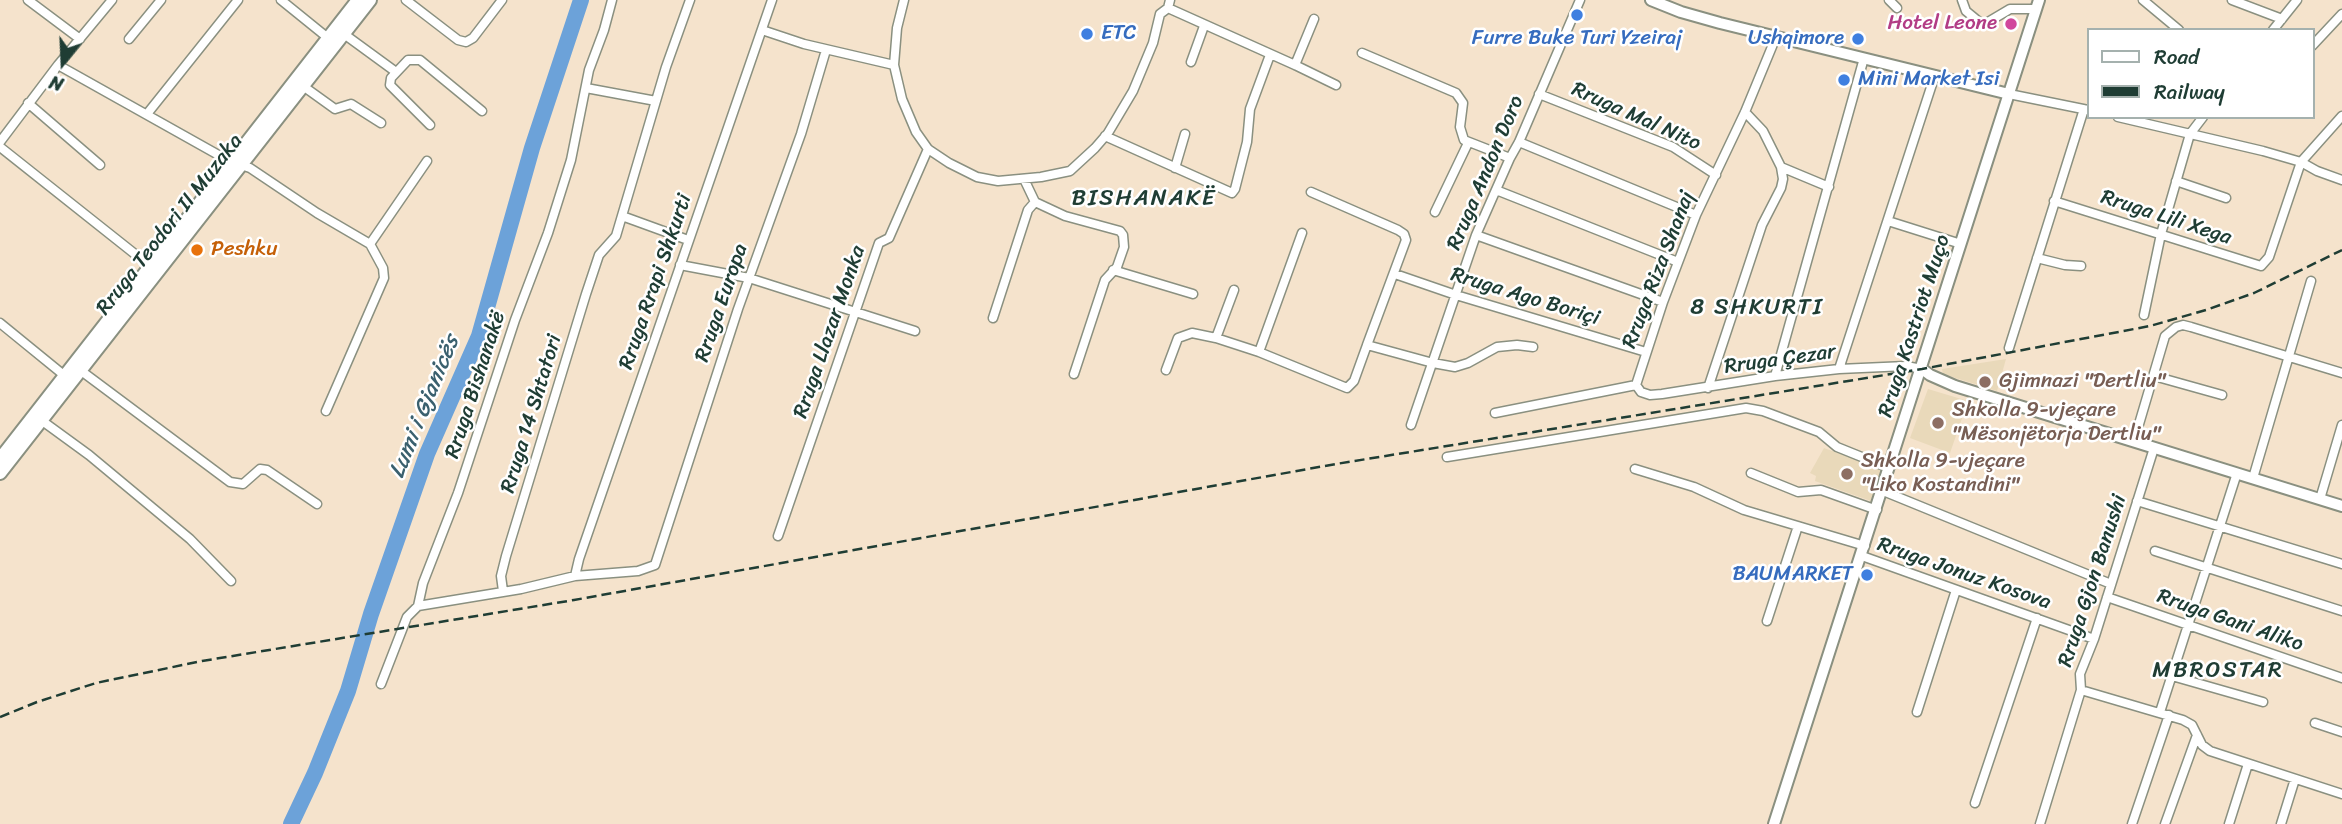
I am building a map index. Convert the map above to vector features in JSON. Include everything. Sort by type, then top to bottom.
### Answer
[{"type":"main road","name":"Rruga Teodori II Muzaka","points":[[0,473],[358,0]]},
{"type":"main road","name":"Rruga Teodori II Muzaka","points":[[0,459],[150,266],[303,86],[370,0]]},
{"type":"street","points":[[28,0],[80,39]]},
{"type":"street","points":[[112,0],[28,103],[0,145],[150,266]]},
{"type":"street","points":[[129,39],[161,0]]},
{"type":"street","points":[[147,114],[237,0]]},
{"type":"street","points":[[281,0],[328,38]]},
{"type":"street","points":[[406,0],[458,40],[466,42],[473,38],[502,0]]},
{"type":"street","name":"Rruga Bishanakë","points":[[381,684],[407,617],[418,606],[423,583],[458,493],[515,320],[551,222],[571,160],[591,62],[604,30],[611,0]]},
{"type":"street","points":[[688,240],[622,216],[656,101],[690,0]]},
{"type":"street","name":"Rruga Rrapi Shkurti","points":[[575,576],[772,0]]},
{"type":"street","points":[[904,0],[897,28],[894,65],[906,110],[928,149],[958,169],[976,177],[998,181],[1070,171],[1105,136],[1139,78],[1155,38],[1160,13],[1169,4],[1204,26],[1336,85]]},
{"type":"street","name":"Rruga Andon Doro","points":[[1411,425],[1476,235],[1510,158],[1520,142],[1580,0]]},
{"type":"street","points":[[1651,0],[1700,18],[2009,94],[2086,110],[2054,201],[2009,348]]},
{"type":"street","points":[[1889,0],[1897,8]]},
{"type":"street","points":[[1962,0],[1966,11],[1983,25],[2010,9],[2037,4]]},
{"type":"street","points":[[2143,0],[2177,28]]},
{"type":"street","points":[[2232,0],[2282,19]]},
{"type":"street","points":[[2275,28],[2297,0]]},
{"type":"street","name":"Rruga Kastriot Muço","points":[[1774,824],[1877,510],[2037,4]]},
{"type":"street","points":[[2314,44],[2342,14]]},
{"type":"street","points":[[1295,65],[1314,19]]},
{"type":"street","points":[[1191,62],[1204,26]]},
{"type":"street","points":[[762,30],[826,50],[894,65]]},
{"type":"street","points":[[344,34],[396,72]]},
{"type":"street","name":"Rruga Riza Shanaj","points":[[1636,385],[1663,302],[1696,215],[1745,113],[1776,37]]},
{"type":"street","name":"Rruga Europa","points":[[575,576],[652,568],[661,551],[703,414],[801,134],[826,50]]},
{"type":"street","points":[[1363,53],[1457,93],[1463,103],[1461,134],[1468,143],[1510,158]]},
{"type":"street","points":[[1105,136],[1229,192],[1234,191],[1247,142],[1250,109],[1270,55]]},
{"type":"street","points":[[1775,376],[1864,58]]},
{"type":"street","points":[[430,125],[390,85],[391,78],[408,60],[420,61],[482,111]]},
{"type":"street","points":[[58,65],[236,163],[250,168],[317,214],[370,244],[383,268],[384,278],[326,411]]},
{"type":"street","points":[[1839,369],[1935,75]]},
{"type":"street","points":[[303,86],[335,109],[351,104],[381,123]]},
{"type":"street","points":[[586,88],[656,101]]},
{"type":"street","name":"Rruga Mal Nito","points":[[1539,94],[1672,147],[1716,175]]},
{"type":"street","points":[[28,103],[100,165]]},
{"type":"street","points":[[1745,113],[1763,131],[1782,167],[1829,187]]},
{"type":"street","points":[[2301,162],[2342,116]]},
{"type":"street","points":[[2126,119],[2301,162],[2342,180]]},
{"type":"street","points":[[2144,315],[2161,234],[2176,181],[2190,134],[2201,119]]},
{"type":"street","points":[[1175,167],[1185,134]]},
{"type":"street","points":[[1520,142],[1696,215]]},
{"type":"street","points":[[1435,212],[1468,143]]},
{"type":"street","name":"Rruga Llazar Monka","points":[[778,536],[879,243],[889,238],[928,149]]},
{"type":"street","points":[[370,244],[427,161]]},
{"type":"street","name":"Rruga Lili Xega","points":[[2054,201],[2255,265],[2266,263],[2301,162]]},
{"type":"street","name":"Rruga Çezar","points":[[1782,167],[1782,188],[1762,225],[1708,388],[1775,376],[1839,369],[1906,366],[1922,369]]},
{"type":"street","points":[[1024,179],[1035,202],[1065,216],[1123,235],[1124,247],[1105,280],[1074,374]]},
{"type":"street","points":[[2176,181],[2226,198]]},
{"type":"street","points":[[1496,190],[1678,262]]},
{"type":"street","points":[[1166,370],[1178,338],[1192,333],[1259,352],[1347,388],[1354,381],[1405,249],[1406,240],[1404,234],[1311,192]]},
{"type":"street","points":[[993,318],[1028,210],[1035,202]]},
{"type":"street","name":"Rruga 14 Shtatori","points":[[503,591],[501,576],[506,556],[586,294],[599,255],[603,248],[613,241],[622,216]]},
{"type":"street","points":[[1888,221],[1961,244]]},
{"type":"street","points":[[1259,352],[1302,233]]},
{"type":"street","points":[[1476,235],[1663,302]]},
{"type":"street","points":[[2037,258],[2081,266]]},
{"type":"street","points":[[680,265],[749,278],[915,331]]},
{"type":"street","points":[[1113,270],[1193,294]]},
{"type":"street","name":"Rruga Ago Boriçi","points":[[1395,274],[1646,352]]},
{"type":"street","points":[[2253,478],[2311,281]]},
{"type":"street","points":[[1216,338],[1234,290]]},
{"type":"street","points":[[0,323],[65,376]]},
{"type":"street","points":[[2134,441],[2165,336],[2169,330],[2183,325],[2342,373]]},
{"type":"street","points":[[1367,345],[1433,363],[1461,366],[1497,347],[1533,347]]},
{"type":"street","points":[[1922,369],[1930,376],[1955,386],[2342,506]]},
{"type":"street","points":[[80,370],[230,482],[243,484],[260,469],[267,470],[317,504]]},
{"type":"street","points":[[2154,376],[2222,395]]},
{"type":"street","points":[[1495,413],[1636,385],[1641,392],[1650,395],[1708,388]]},
{"type":"street","points":[[1447,457],[1746,408],[1763,411],[1819,432],[1837,447],[1889,468]]},
{"type":"street","points":[[41,420],[190,539],[231,580]]},
{"type":"street","points":[[2320,499],[2342,425]]},
{"type":"street","name":"Rruga Gjon Banushi","points":[[2154,448],[2094,639],[2080,674],[2081,691],[2164,714],[2192,725],[2202,746],[2210,751],[2342,794]]},
{"type":"street","name":"Rruga Jonuz Kosova","points":[[1635,469],[1694,487],[1744,510],[1798,526],[1956,590],[2094,639]]},
{"type":"street","points":[[1751,473],[1798,492],[1821,490],[1877,510]]},
{"type":"street","points":[[2132,824],[2164,714],[2172,676],[2237,474]]},
{"type":"street","points":[[1883,491],[2111,584]]},
{"type":"street","points":[[2137,501],[2342,564]]},
{"type":"street","points":[[1767,621],[1798,526]]},
{"type":"street","points":[[2155,551],[2342,611]]},
{"type":"street","points":[[418,606],[575,576]]},
{"type":"street","points":[[1917,712],[1956,590]]},
{"type":"street","name":"Rruga Gani Aliko","points":[[2107,597],[2342,678]]},
{"type":"street","points":[[1975,803],[2037,618]]},
{"type":"street","points":[[2172,676],[2263,702]]},
{"type":"street","points":[[2040,824],[2081,691]]},
{"type":"street","points":[[2315,723],[2342,732]]},
{"type":"street","points":[[2165,824],[2197,735]]},
{"type":"street","points":[[2229,824],[2248,764]]},
{"type":"street","points":[[2281,824],[2295,779]]},
{"type":"shaded area","name":"Gjimnazi \"Dertliu\"","points":[[2006,359],[1997,391],[1943,374],[1942,369]]},
{"type":"shaded area","name":"Shkolla 9-vjeçare \"Mësonjëtorja Dertliu\"","points":[[1928,389],[1968,401],[1950,453],[1910,438]]},
{"type":"shaded area","name":"Shkolla 9-vjeçare \"Liko Kostandini\"","points":[[1824,448],[1882,469],[1871,501],[1815,481],[1816,476],[1810,473]]},
{"type":"waterway","name":"Lumi i Gjanicës","points":[[291,824],[348,691],[371,614],[427,454],[479,336],[532,148],[581,0]]},
{"type":"railway","points":[[0,717],[96,683],[202,661],[574,600],[1336,464],[1922,369],[2150,326],[2254,293],[2342,250]]},
{"type":"place","name":"Furre Buke Turi Yzeiraj","points":[[1577,15]]},
{"type":"place","name":"Hotel Leone","points":[[2011,24]]},
{"type":"place","name":"ETC","points":[[1087,34]]},
{"type":"place","name":"Ushqimore","points":[[1858,39]]},
{"type":"place","name":"Mini Market Isi","points":[[1844,80]]},
{"type":"place","name":"Peshku","points":[[197,250]]},
{"type":"place","name":"Gjimnazi \"Dertliu\"","points":[[1985,382]]},
{"type":"place","name":"Shkolla 9-vjeçare \"Mësonjëtorja Dertliu\"","points":[[1938,423]]},
{"type":"place","name":"Shkolla 9-vjeçare \"Liko Kostandini\"","points":[[1847,474]]},
{"type":"place","name":"BAUMARKET","points":[[1867,575]]},
{"type":"district","name":"BISHANAKË","points":[[1144,199]]},
{"type":"district","name":"8 SHKURTI","points":[[1757,308]]},
{"type":"district","name":"MBROSTAR","points":[[2218,671]]}]
